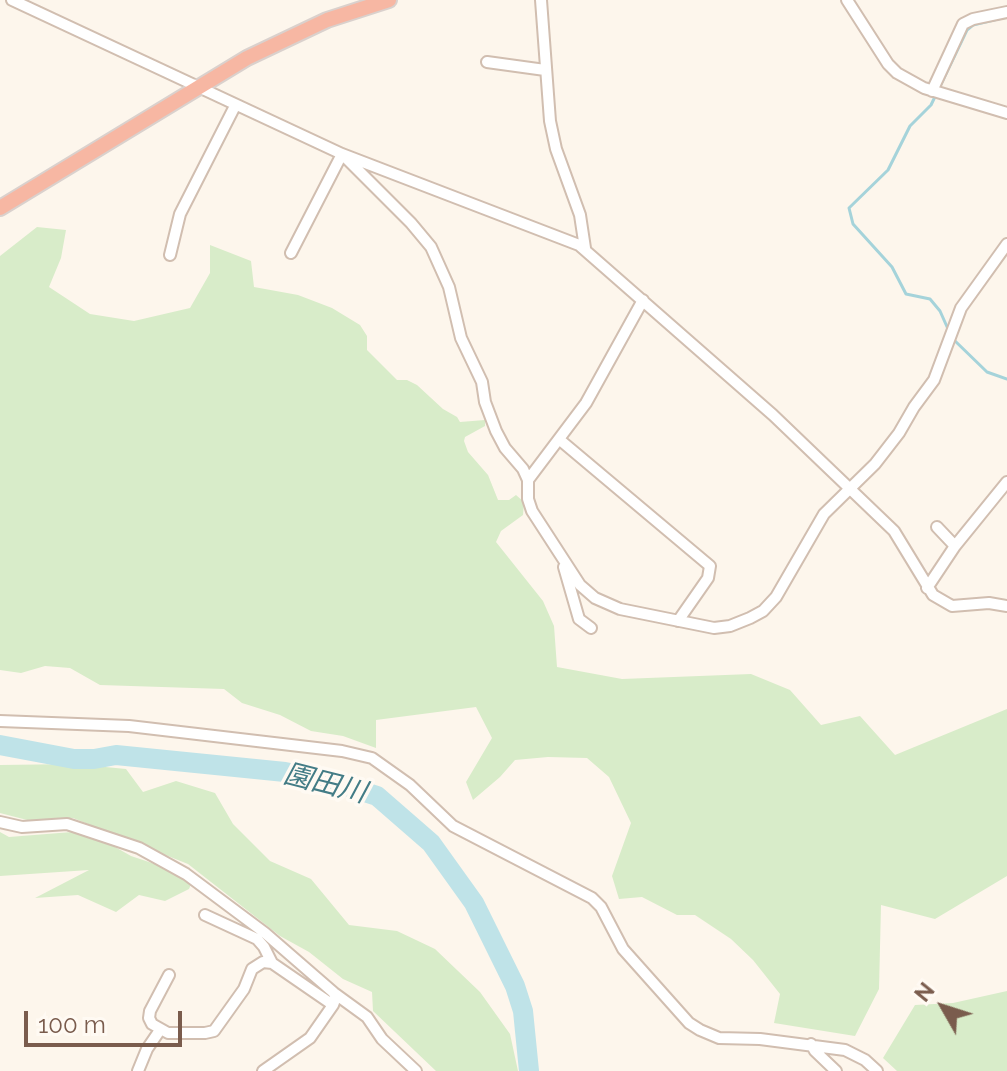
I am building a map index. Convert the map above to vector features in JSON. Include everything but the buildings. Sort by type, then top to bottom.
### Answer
[{"type":"highway","points":[[0,208],[196,88],[299,33],[389,0]]},
{"type":"street","points":[[12,0],[342,154],[585,248],[773,415],[901,539],[927,588],[944,604],[989,603],[1007,606]]},
{"type":"street","points":[[541,0],[553,135],[580,215],[585,248]]},
{"type":"street","points":[[847,0],[892,69],[932,91],[1007,113]]},
{"type":"street","points":[[932,91],[963,24],[1007,12]]},
{"type":"street","points":[[487,62],[545,70]]},
{"type":"street","points":[[170,255],[180,214],[235,106]]},
{"type":"street","points":[[291,253],[342,154]]},
{"type":"street","points":[[342,154],[431,247],[449,287],[461,338],[482,382],[485,402],[496,431],[528,480],[528,499],[532,511],[580,585],[599,601],[620,609],[704,627],[743,621],[763,611],[776,597],[819,521],[889,447],[930,385],[958,312],[1007,244]]},
{"type":"street","points":[[528,480],[586,403],[643,300]]},
{"type":"street","points":[[560,440],[710,566],[708,578],[678,621]]},
{"type":"street","points":[[927,588],[955,546],[1007,482]]},
{"type":"street","points":[[937,527],[955,546]]},
{"type":"street","points":[[560,553],[579,619],[591,628]]},
{"type":"street","points":[[0,721],[129,726],[365,755],[393,770],[444,819],[592,898],[601,907],[623,949],[689,1023],[700,1030],[719,1038],[760,1039],[845,1050],[865,1060],[877,1071]]},
{"type":"street","points":[[0,822],[22,827],[67,824],[139,848],[195,881],[265,933],[367,1017],[382,1039],[416,1071]]},
{"type":"street","points":[[205,915],[257,939],[272,963]]},
{"type":"street","points":[[169,975],[149,1014],[152,1024],[160,1030],[178,1034],[214,1031],[244,989],[254,966],[266,961],[333,1005]]},
{"type":"street","points":[[263,1071],[304,1044],[333,1005],[336,997],[333,992]]},
{"type":"street","points":[[138,1071],[147,1049],[160,1030]]},
{"type":"street","points":[[811,1044],[836,1071]]},
{"type":"green space","points":[[37,227],[66,230],[61,258],[49,287],[90,314],[134,321],[190,308],[210,273],[210,245],[251,261],[254,287],[298,295],[332,308],[360,325],[367,336],[367,350],[397,380],[407,380],[417,385],[460,422],[485,420],[485,426],[465,437],[464,441],[468,452],[488,475],[498,500],[509,500],[516,495],[524,502],[523,515],[501,531],[496,542],[543,601],[554,626],[557,667],[622,679],[751,674],[790,690],[821,725],[860,716],[895,755],[1007,709],[1007,876],[935,919],[881,905],[879,989],[855,1036],[774,1023],[780,994],[753,960],[731,939],[695,915],[677,915],[642,897],[619,899],[612,876],[631,823],[609,777],[587,758],[515,760],[473,800],[466,782],[492,738],[476,707],[376,720],[376,748],[343,736],[311,731],[280,715],[242,703],[224,689],[100,685],[70,668],[45,666],[21,673],[0,670],[0,256]]},
{"type":"green space","points":[[75,764],[126,769],[143,792],[176,781],[215,793],[233,824],[270,861],[311,879],[349,925],[397,931],[435,949],[480,992],[510,1034],[518,1071],[436,1071],[373,1011],[372,992],[343,979],[309,952],[280,936],[188,864],[73,818],[31,821],[0,813],[0,765]]},
{"type":"green space","points":[[0,832],[9,837],[72,832],[101,839],[131,856],[192,882],[189,889],[165,901],[139,895],[116,912],[78,895],[35,898],[89,870],[0,876]]},
{"type":"green space","points":[[1007,991],[1007,1071],[897,1071],[883,1058],[915,1005],[953,1003]]},
{"type":"waterway","points":[[948,329],[940,311],[930,299],[906,294],[892,267],[853,224],[849,208],[888,170],[910,126],[931,105],[967,30],[973,25],[1007,17]]},
{"type":"waterway","points":[[953,339],[987,372],[1007,379]]},
{"type":"waterway","name":"園田川","points":[[0,745],[74,759],[116,755],[285,772],[334,782],[377,796],[431,843],[474,903],[515,986],[523,1011],[529,1071]]}]
